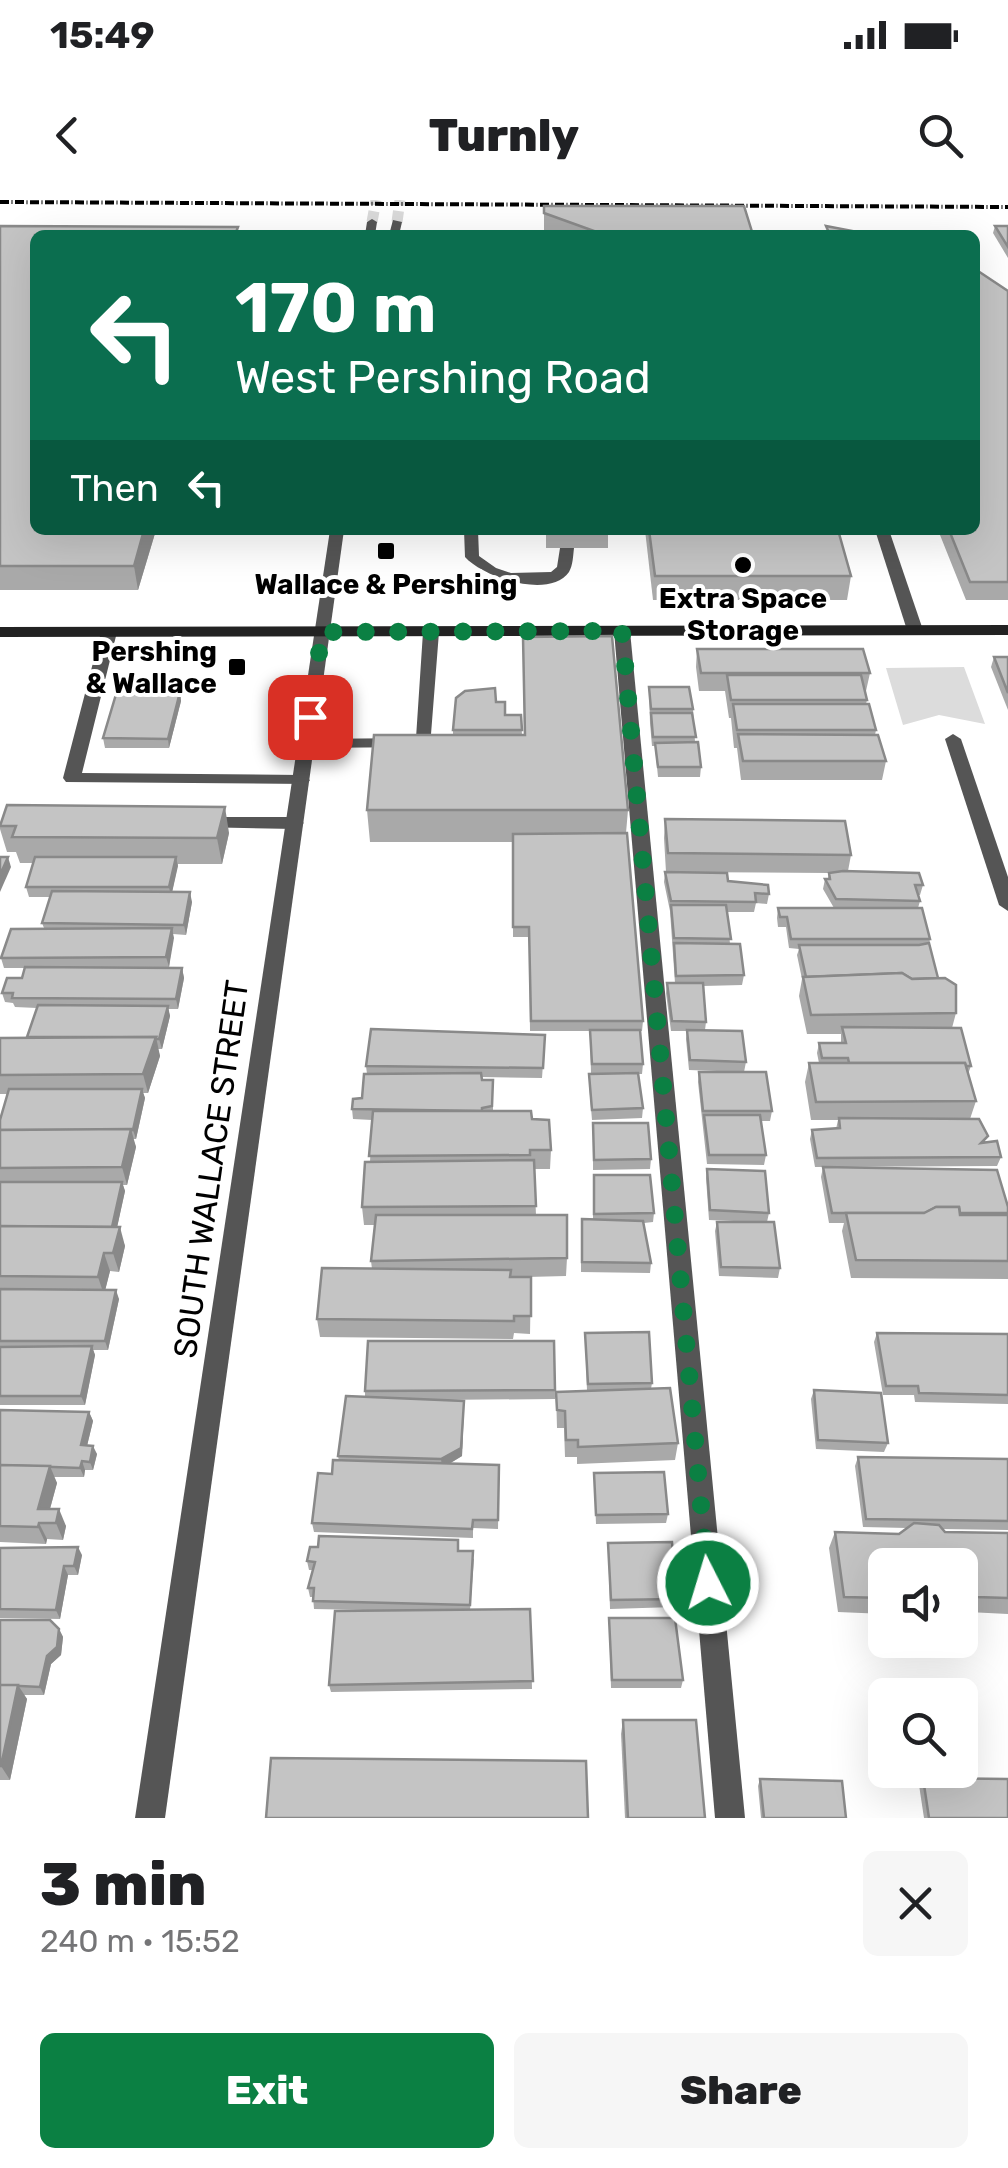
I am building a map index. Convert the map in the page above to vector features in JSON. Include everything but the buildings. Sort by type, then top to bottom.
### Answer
[{"type":"main road","points":[[0,632],[1008,630]]},
{"type":"street","points":[[371,230],[372,222]]},
{"type":"street","points":[[395,230],[397,222]]},
{"type":"street","name":"SOUTH WALLACE STREET","points":[[150,1818],[336,535]]},
{"type":"street","points":[[472,535],[472,557],[490,572],[508,578],[556,576],[564,568],[567,548]]},
{"type":"street","points":[[884,535],[915,630]]},
{"type":"street","points":[[622,631],[730,1818]]},
{"type":"street","points":[[110,632],[72,778],[301,780]]},
{"type":"street","points":[[306,744],[424,743],[431,632]]},
{"type":"street","points":[[953,740],[1008,905]]},
{"type":"street","points":[[187,823],[294,823]]},
{"type":"shaded area","points":[[964,667],[985,724],[939,715],[903,725],[886,668]]},
{"type":"tunnel","points":[[372,222],[376,200]]},
{"type":"tunnel","points":[[397,222],[400,200]]},
{"type":"railway","points":[[0,202],[1008,207]]},
{"type":"place","name":"Wallace & Pershing","points":[[386,551]]},
{"type":"place","name":"Extra Space Storage","points":[[743,565]]},
{"type":"place","name":"Pershing & Wallace","points":[[237,667]]},
{"type":"route","points":[[310,717],[322,632],[622,631],[708,1583]]}]
